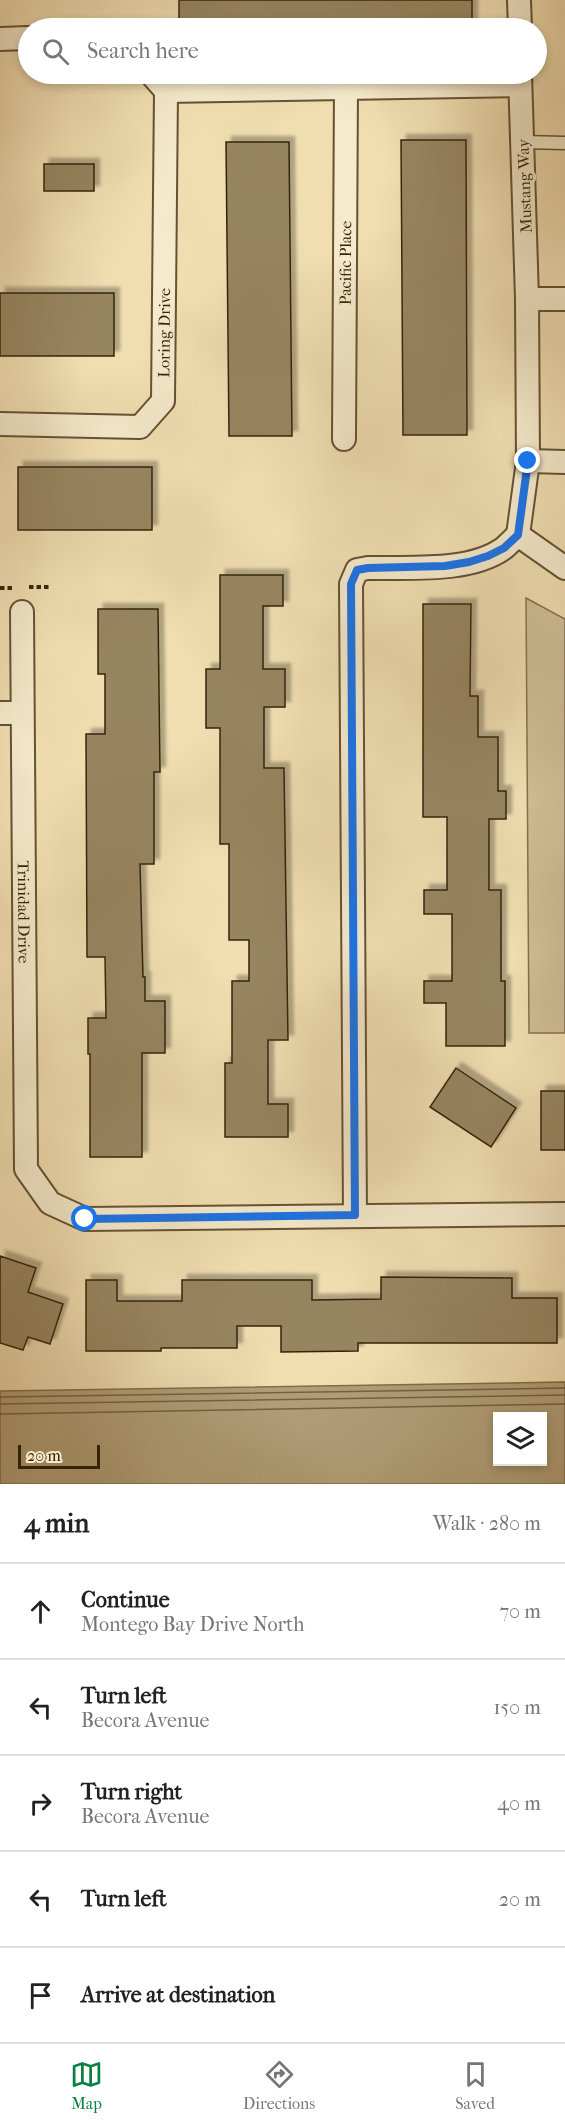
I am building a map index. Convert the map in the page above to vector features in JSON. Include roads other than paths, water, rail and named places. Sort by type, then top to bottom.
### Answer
[{"type":"street","points":[[519,0],[520,18]]},
{"type":"street","points":[[0,39],[18,38]]},
{"type":"street","points":[[160,84],[166,91],[411,84]]},
{"type":"street","name":"Mustang Way","points":[[518,535],[528,461],[527,299],[520,84]]},
{"type":"street","name":"Pacific Place","points":[[344,439],[346,87]]},
{"type":"street","name":"Loring Drive","points":[[0,424],[140,427],[164,401],[166,91]]},
{"type":"street","points":[[527,299],[565,299]]},
{"type":"street","points":[[528,461],[565,462]]},
{"type":"street","points":[[565,568],[518,535],[504,548],[469,562],[445,566],[357,570],[351,584],[355,1215],[565,1214]]},
{"type":"street","name":"Trinidad Drive","points":[[22,612],[11,713],[26,1169],[50,1203],[85,1219],[355,1215]]},
{"type":"lane","points":[[522,142],[565,143]]},
{"type":"water","points":[[565,1382],[565,1484],[0,1484],[0,1391]]}]
